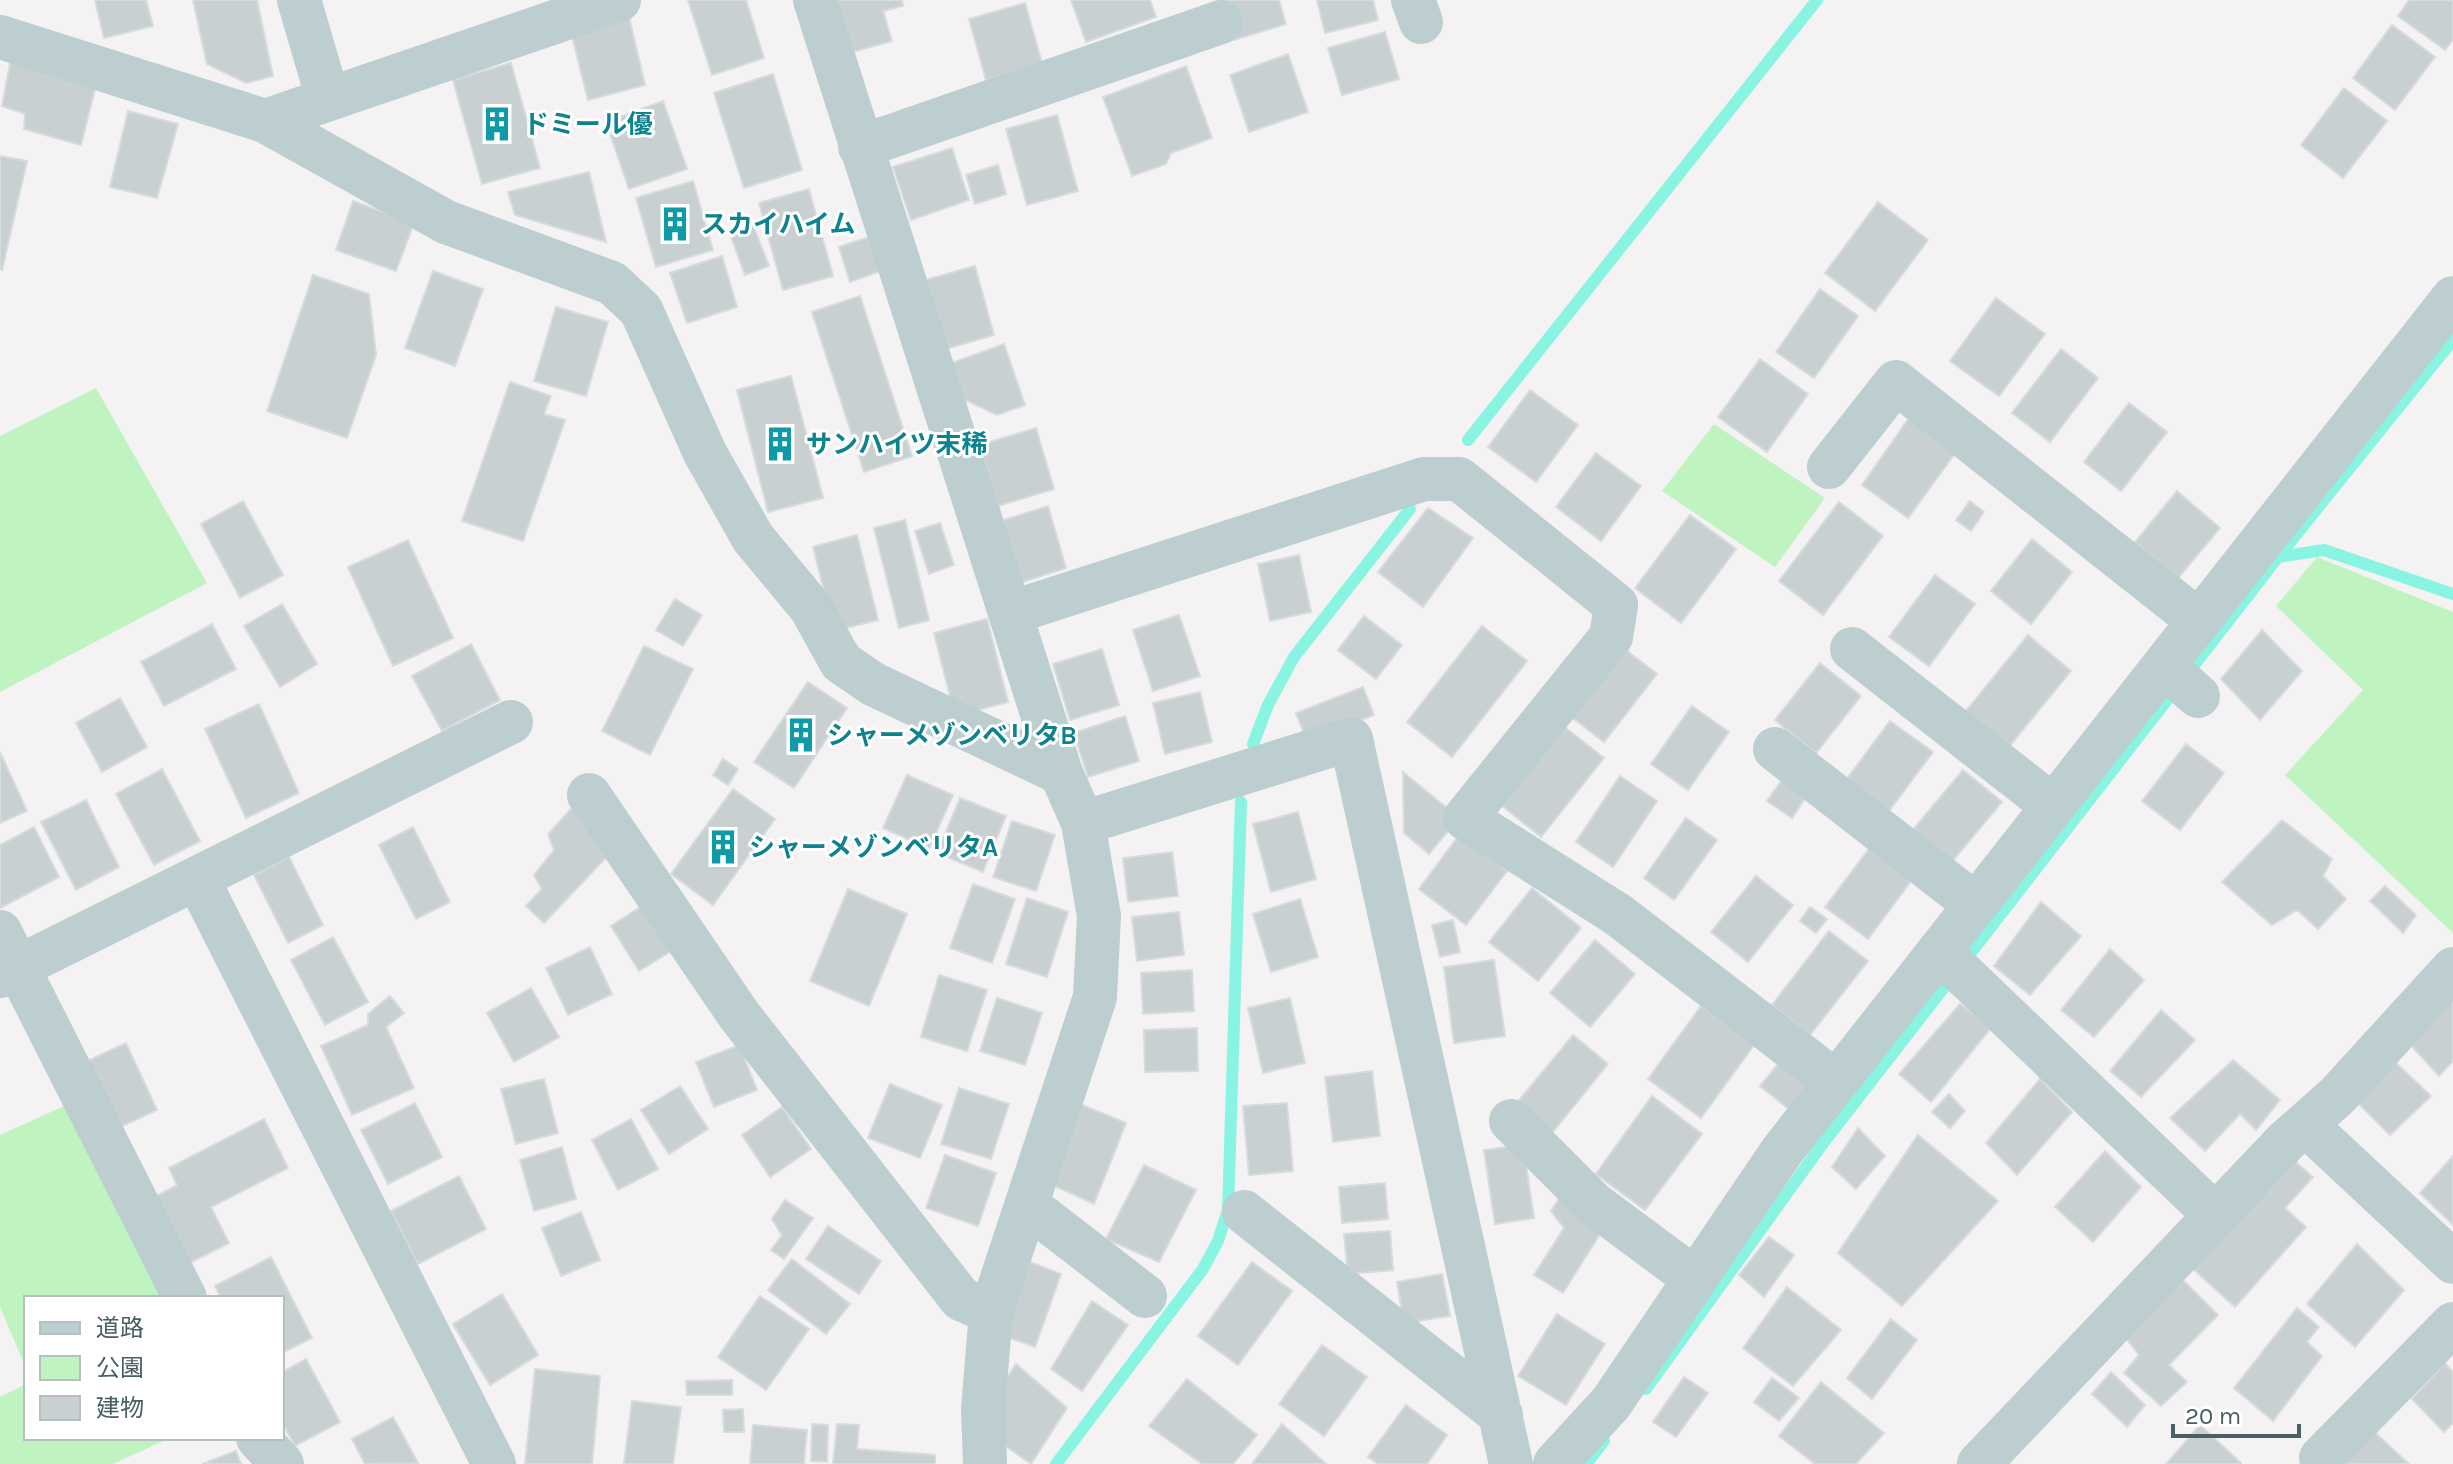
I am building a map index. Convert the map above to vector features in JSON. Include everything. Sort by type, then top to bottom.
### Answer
[{"type":"street","points":[[299,0],[328,99]]},
{"type":"street","points":[[265,121],[619,0]]},
{"type":"street","points":[[815,0],[1061,773],[1083,823],[1099,916],[1095,997],[991,1312],[983,1409],[985,1464]]},
{"type":"street","points":[[860,147],[1221,22]]},
{"type":"street","points":[[0,37],[265,121],[446,222],[612,283],[641,310],[705,453],[753,538],[811,608],[841,662],[873,684],[1061,773]]},
{"type":"street","points":[[1555,1464],[1611,1403],[1782,1151],[1836,1082],[1954,965],[1976,905],[2453,298]]},
{"type":"street","points":[[1829,467],[1896,382],[2199,621]]},
{"type":"street","points":[[1010,613],[1424,479],[1459,479],[1616,605],[1611,637],[1465,818],[1617,914],[1836,1082]]},
{"type":"street","points":[[1852,649],[2053,806]]},
{"type":"street","points":[[2164,666],[2198,696]]},
{"type":"street","points":[[184,1296],[6,958],[197,878],[511,722]]},
{"type":"street","points":[[1083,823],[1351,739],[1511,1464]]},
{"type":"street","points":[[1775,749],[1976,905]]},
{"type":"street","points":[[589,795],[749,1028],[961,1299],[991,1312]]},
{"type":"street","points":[[197,878],[494,1464]]},
{"type":"street","points":[[1954,965],[2215,1215]]},
{"type":"street","points":[[1979,1464],[2286,1141],[2337,1096],[2453,969]]},
{"type":"street","points":[[1511,1121],[1594,1204],[1695,1279]]},
{"type":"street","points":[[2306,1125],[2453,1262]]},
{"type":"street","points":[[1027,1205],[1145,1296]]},
{"type":"street","points":[[1244,1212],[1501,1415]]},
{"type":"street","points":[[2321,1458],[2453,1324]]},
{"type":"street","points":[[260,1440],[282,1464]]},
{"type":"green space","points":[[96,388],[207,583],[0,692],[0,436]]},
{"type":"green space","points":[[1714,424],[1825,498],[1775,567],[1662,491]]},
{"type":"green space","points":[[2317,557],[2453,612],[2453,933],[2285,775],[2363,690],[2276,606]]},
{"type":"green space","points":[[73,1102],[170,1296],[24,1296],[24,1363],[0,1307],[0,1135]]},
{"type":"green space","points":[[24,1385],[24,1440],[166,1440],[113,1464],[0,1464],[0,1397]]},
{"type":"building","points":[[95,0],[146,0],[153,26],[104,38]]},
{"type":"building","points":[[193,0],[257,0],[273,76],[246,83],[207,64]]},
{"type":"building","points":[[688,0],[746,0],[764,58],[712,75]]},
{"type":"building","points":[[825,0],[902,0],[903,6],[883,11],[892,41],[841,55]]},
{"type":"building","points":[[1071,0],[1150,0],[1156,17],[1086,42]]},
{"type":"building","points":[[1222,0],[1279,0],[1286,24],[1234,40]]},
{"type":"building","points":[[1317,0],[1373,0],[1378,20],[1325,33]]},
{"type":"building","points":[[2409,0],[2453,0],[2453,40],[2445,50],[2398,16]]},
{"type":"building","points":[[1025,3],[1042,63],[986,80],[969,19]]},
{"type":"building","points":[[629,17],[645,85],[588,100],[571,32]]},
{"type":"building","points":[[2392,25],[2435,57],[2395,110],[2353,78]]},
{"type":"building","points":[[1385,32],[1399,79],[1342,95],[1328,48]]},
{"type":"building","points":[[1288,54],[1308,112],[1249,132],[1230,75]]},
{"type":"building","points":[[11,58],[96,85],[81,145],[24,129],[25,114],[2,106]]},
{"type":"building","name":"ドミール優","points":[[511,63],[540,168],[482,184],[453,80]]},
{"type":"building","points":[[1186,66],[1212,138],[1171,153],[1166,164],[1132,176],[1103,97]]},
{"type":"building","points":[[773,74],[802,170],[744,188],[714,93]]},
{"type":"building","points":[[2344,88],[2387,121],[2343,178],[2301,145]]},
{"type":"building","points":[[663,101],[687,169],[629,189],[606,122]]},
{"type":"building","points":[[128,111],[178,124],[157,198],[110,187]]},
{"type":"building","points":[[1057,115],[1078,191],[1027,205],[1006,129]]},
{"type":"building","points":[[952,148],[969,200],[911,220],[893,167]]},
{"type":"building","points":[[0,156],[27,161],[2,270],[0,269]]},
{"type":"building","points":[[998,165],[1006,194],[975,204],[966,175]]},
{"type":"building","points":[[589,172],[606,242],[515,215],[508,192]]},
{"type":"building","name":"スカイハイム","points":[[693,181],[713,250],[656,267],[636,198]]},
{"type":"building","points":[[809,189],[833,276],[783,290],[759,203]]},
{"type":"building","points":[[353,201],[414,223],[396,271],[336,250]]},
{"type":"building","points":[[1878,202],[1928,240],[1875,311],[1825,273]]},
{"type":"building","points":[[753,225],[769,266],[745,275],[730,234]]},
{"type":"building","points":[[869,237],[881,271],[850,282],[839,247]]},
{"type":"building","points":[[722,256],[737,307],[687,323],[670,273]]},
{"type":"building","points":[[975,266],[994,335],[942,350],[922,281]]},
{"type":"building","points":[[433,271],[483,289],[455,366],[405,348]]},
{"type":"building","points":[[313,275],[369,294],[376,355],[347,438],[267,411]]},
{"type":"building","points":[[1820,289],[1858,316],[1814,378],[1776,352]]},
{"type":"building","points":[[860,296],[912,456],[864,472],[812,312]]},
{"type":"building","points":[[1996,298],[2045,334],[1999,396],[1950,361]]},
{"type":"building","points":[[556,307],[608,322],[586,396],[534,381]]},
{"type":"building","points":[[1004,344],[1025,405],[997,415],[957,396],[946,365]]},
{"type":"building","points":[[2061,349],[2098,378],[2050,442],[2012,413]]},
{"type":"building","points":[[1760,359],[1808,394],[1767,452],[1718,417]]},
{"type":"building","name":"サンハイツ末稀","points":[[791,376],[823,498],[768,512],[737,390]]},
{"type":"building","points":[[510,382],[551,396],[544,414],[565,420],[523,541],[462,521]]},
{"type":"building","points":[[1530,390],[1578,425],[1536,482],[1488,447]]},
{"type":"building","points":[[2129,403],[2167,432],[2121,491],[2084,462]]},
{"type":"building","points":[[1909,418],[1956,452],[1908,518],[1862,485]]},
{"type":"building","points":[[1036,428],[1054,489],[998,506],[980,445]]},
{"type":"building","points":[[1596,453],[1641,486],[1601,541],[1556,507]]},
{"type":"building","points":[[2177,491],[2220,528],[2178,578],[2135,542]]},
{"type":"building","points":[[243,501],[283,575],[240,598],[201,524]]},
{"type":"building","points":[[1970,501],[1984,512],[1971,531],[1956,520]]},
{"type":"building","points":[[1839,502],[1883,536],[1823,615],[1779,581]]},
{"type":"building","points":[[1048,506],[1066,568],[1019,583],[1001,521]]},
{"type":"building","points":[[1428,508],[1473,538],[1423,607],[1378,572]]},
{"type":"building","points":[[1690,515],[1736,549],[1681,623],[1635,588]]},
{"type":"building","points":[[905,520],[929,620],[899,628],[874,528]]},
{"type":"building","points":[[940,523],[954,565],[929,574],[915,531]]},
{"type":"building","points":[[857,535],[878,620],[834,631],[813,547]]},
{"type":"building","points":[[2032,539],[2072,572],[2031,624],[1991,591]]},
{"type":"building","points":[[408,540],[453,638],[393,666],[348,567]]},
{"type":"building","points":[[1299,555],[1311,612],[1270,621],[1258,564]]},
{"type":"building","points":[[1935,575],[1975,604],[1929,666],[1889,637]]},
{"type":"building","points":[[675,599],[702,615],[683,646],[656,630]]},
{"type":"building","points":[[282,604],[317,664],[280,687],[244,626]]},
{"type":"building","points":[[1179,615],[1200,676],[1153,691],[1133,630]]},
{"type":"building","points":[[1364,616],[1402,645],[1376,679],[1338,650]]},
{"type":"building","points":[[987,619],[1008,702],[955,716],[934,633]]},
{"type":"building","points":[[212,624],[236,669],[164,706],[141,662]]},
{"type":"building","points":[[1482,626],[1527,661],[1452,757],[1407,722]]},
{"type":"building","points":[[2262,630],[2302,671],[2260,720],[2221,679]]},
{"type":"building","points":[[2028,635],[2071,671],[2008,748],[1965,712]]},
{"type":"building","points":[[471,644],[500,700],[442,731],[412,676]]},
{"type":"building","points":[[644,646],[693,669],[650,755],[602,731]]},
{"type":"building","points":[[1622,647],[1657,674],[1604,742],[1569,715]]},
{"type":"building","points":[[1102,649],[1119,705],[1070,720],[1053,664]]},
{"type":"building","points":[[1820,663],[1861,696],[1816,753],[1775,720]]},
{"type":"building","name":"シャーメゾンベリタB","points":[[808,682],[847,708],[794,788],[754,762]]},
{"type":"building","points":[[1363,687],[1374,715],[1307,741],[1296,713]]},
{"type":"building","points":[[1200,692],[1212,742],[1165,754],[1153,703]]},
{"type":"building","points":[[120,698],[147,747],[102,772],[76,723]]},
{"type":"building","points":[[259,704],[299,793],[246,818],[205,729]]},
{"type":"building","points":[[1692,706],[1729,732],[1688,790],[1651,764]]},
{"type":"building","points":[[1125,716],[1139,761],[1088,777],[1074,733]]},
{"type":"building","points":[[1890,721],[1933,752],[1889,811],[1846,780]]},
{"type":"building","points":[[1562,725],[1604,758],[1541,837],[1500,804]]},
{"type":"building","points":[[2186,744],[2224,773],[2180,830],[2142,801]]},
{"type":"building","points":[[0,752],[27,811],[0,823]]},
{"type":"building","points":[[723,759],[738,769],[728,785],[713,775]]},
{"type":"building","points":[[162,769],[200,841],[154,865],[116,794]]},
{"type":"building","points":[[1963,770],[2002,802],[1950,864],[1912,831]]},
{"type":"building","points":[[1403,772],[1459,818],[1429,854],[1404,833]]},
{"type":"building","points":[[907,775],[953,795],[929,849],[883,828]]},
{"type":"building","points":[[1620,776],[1657,801],[1613,867],[1576,842]]},
{"type":"building","points":[[1784,777],[1808,794],[1792,818],[1767,801]]},
{"type":"building","name":"シャーメゾンベリタA","points":[[733,789],[775,819],[713,905],[671,874]]},
{"type":"building","points":[[960,798],[1006,816],[983,872],[937,853]]},
{"type":"building","points":[[86,800],[119,867],[76,890],[41,822]]},
{"type":"building","points":[[572,808],[615,848],[544,923],[526,906],[542,889],[534,875],[554,850],[548,834]]},
{"type":"building","points":[[1298,812],[1316,879],[1271,892],[1253,824]]},
{"type":"building","points":[[1686,818],[1717,840],[1674,900],[1644,878]]},
{"type":"building","points":[[2282,820],[2332,859],[2323,876],[2346,899],[2318,929],[2297,910],[2272,925],[2222,882]]},
{"type":"building","points":[[1012,821],[1055,835],[1036,891],[993,877]]},
{"type":"building","points":[[34,827],[59,877],[0,908],[0,845]]},
{"type":"building","points":[[413,827],[450,902],[416,919],[379,845]]},
{"type":"building","points":[[1459,835],[1507,871],[1466,925],[1419,889]]},
{"type":"building","points":[[1872,845],[1914,877],[1868,939],[1825,907]]},
{"type":"building","points":[[1172,852],[1178,896],[1128,902],[1123,858]]},
{"type":"building","points":[[289,857],[323,925],[288,943],[254,875]]},
{"type":"building","points":[[1756,876],[1793,905],[1748,962],[1711,932]]},
{"type":"building","points":[[973,884],[1015,899],[992,963],[950,948]]},
{"type":"building","points":[[2385,886],[2416,915],[2403,933],[2370,901]]},
{"type":"building","points":[[1532,888],[1581,928],[1538,981],[1489,942]]},
{"type":"building","points":[[848,889],[907,914],[869,1006],[810,981]]},
{"type":"building","points":[[1027,898],[1068,912],[1047,977],[1006,964]]},
{"type":"building","points":[[1300,899],[1318,957],[1271,972],[1253,914]]},
{"type":"building","points":[[2041,902],[2081,936],[2030,995],[1994,966]]},
{"type":"building","points":[[645,904],[673,950],[639,971],[611,926]]},
{"type":"building","points":[[1810,907],[1827,919],[1816,933],[1800,921]]},
{"type":"building","points":[[1179,912],[1184,955],[1137,961],[1132,917]]},
{"type":"building","points":[[1453,920],[1460,952],[1440,957],[1432,925]]},
{"type":"building","points":[[1829,931],[1868,961],[1810,1035],[1772,1005]]},
{"type":"building","points":[[333,937],[368,1002],[325,1025],[291,960]]},
{"type":"building","points":[[1595,940],[1635,974],[1590,1027],[1550,993]]},
{"type":"building","points":[[590,947],[612,994],[568,1015],[546,968]]},
{"type":"building","points":[[2110,949],[2144,980],[2094,1037],[2061,1010]]},
{"type":"building","points":[[1494,960],[1505,1036],[1454,1043],[1444,967]]},
{"type":"building","points":[[1192,970],[1194,1011],[1143,1014],[1141,973]]},
{"type":"building","points":[[939,975],[987,990],[967,1051],[921,1037]]},
{"type":"building","points":[[531,988],[559,1037],[514,1062],[487,1013]]},
{"type":"building","points":[[390,996],[404,1013],[386,1027],[414,1088],[352,1115],[321,1046],[368,1025],[368,1014]]},
{"type":"building","points":[[997,998],[1042,1013],[1025,1065],[980,1051]]},
{"type":"building","points":[[1290,998],[1305,1063],[1263,1073],[1248,1008]]},
{"type":"building","points":[[2450,1000],[2453,1002],[2453,1061],[2439,1076],[2408,1042]]},
{"type":"building","points":[[1960,1004],[1991,1028],[1931,1102],[1899,1074]]},
{"type":"building","points":[[1701,1006],[1754,1045],[1701,1118],[1648,1079]]},
{"type":"building","points":[[2161,1010],[2195,1040],[2141,1097],[2110,1071]]},
{"type":"building","points":[[1197,1028],[1198,1071],[1145,1072],[1144,1030]]},
{"type":"building","points":[[1573,1035],[1608,1064],[1552,1133],[1516,1104]]},
{"type":"building","points":[[126,1043],[157,1110],[116,1129],[85,1062]]},
{"type":"building","points":[[739,1045],[757,1090],[714,1107],[696,1062]]},
{"type":"building","points":[[1783,1058],[1813,1081],[1790,1110],[1760,1086]]},
{"type":"building","points":[[2233,1060],[2280,1100],[2256,1130],[2240,1114],[2205,1151],[2170,1118]]},
{"type":"building","points":[[2394,1061],[2431,1096],[2390,1135],[2357,1102]]},
{"type":"building","points":[[1372,1071],[1380,1136],[1333,1142],[1325,1077]]},
{"type":"building","points":[[544,1079],[558,1133],[516,1144],[501,1089]]},
{"type":"building","points":[[2040,1079],[2072,1112],[2017,1175],[1986,1143]]},
{"type":"building","points":[[890,1084],[942,1105],[920,1158],[868,1138]]},
{"type":"building","points":[[680,1086],[708,1129],[669,1154],[641,1110]]},
{"type":"building","points":[[959,1088],[1009,1104],[991,1159],[941,1144]]},
{"type":"building","points":[[1949,1094],[1965,1111],[1950,1128],[1932,1112]]},
{"type":"building","points":[[1652,1096],[1702,1134],[1645,1210],[1596,1174]]},
{"type":"building","points":[[1075,1102],[1126,1123],[1094,1204],[1048,1183]]},
{"type":"building","points":[[415,1103],[442,1157],[388,1184],[361,1130]]},
{"type":"building","points":[[1287,1103],[1293,1171],[1249,1175],[1243,1106]]},
{"type":"building","points":[[782,1107],[811,1149],[770,1177],[742,1135]]},
{"type":"building","points":[[264,1119],[288,1168],[211,1207],[229,1243],[188,1264],[155,1197],[177,1185],[169,1168]]},
{"type":"building","points":[[631,1119],[658,1169],[618,1190],[592,1140]]},
{"type":"building","points":[[1858,1128],[1885,1156],[1856,1189],[1832,1167]]},
{"type":"building","points":[[1918,1135],[1998,1201],[1902,1306],[1838,1253]]},
{"type":"building","points":[[1523,1145],[1534,1218],[1495,1224],[1484,1150]]},
{"type":"building","points":[[562,1147],[576,1199],[534,1211],[520,1160]]},
{"type":"building","points":[[2105,1151],[2141,1187],[2093,1242],[2055,1207]]},
{"type":"building","points":[[945,1155],[996,1173],[978,1226],[926,1208]]},
{"type":"building","points":[[2453,1156],[2453,1225],[2420,1193]]},
{"type":"building","points":[[2290,1157],[2313,1177],[2285,1208],[2306,1227],[2235,1307],[2191,1267]]},
{"type":"building","points":[[1144,1165],[1196,1190],[1159,1262],[1106,1239]]},
{"type":"building","points":[[459,1176],[486,1229],[418,1264],[391,1211]]},
{"type":"building","points":[[1385,1183],[1388,1219],[1342,1223],[1339,1187]]},
{"type":"building","points":[[1565,1190],[1610,1218],[1563,1293],[1534,1275],[1564,1228],[1551,1211]]},
{"type":"building","points":[[785,1200],[813,1218],[784,1259],[771,1250],[782,1235],[772,1219]]},
{"type":"building","points":[[581,1212],[600,1260],[561,1276],[542,1228]]},
{"type":"building","points":[[828,1226],[881,1261],[859,1294],[806,1259]]},
{"type":"building","points":[[1390,1231],[1393,1270],[1348,1274],[1344,1234]]},
{"type":"building","points":[[1769,1237],[1794,1255],[1764,1297],[1739,1275]]},
{"type":"building","points":[[2357,1244],[2404,1290],[2355,1347],[2307,1304]]},
{"type":"building","points":[[271,1257],[312,1338],[284,1352],[284,1296],[220,1296],[215,1286]]},
{"type":"building","points":[[792,1259],[850,1304],[826,1334],[768,1290]]},
{"type":"building","points":[[1027,1261],[1061,1274],[1035,1347],[1002,1335]]},
{"type":"building","points":[[1252,1262],[1292,1291],[1238,1365],[1198,1336]]},
{"type":"building","points":[[2176,1273],[2218,1315],[2169,1365],[2187,1382],[2161,1406],[2124,1373],[2139,1355],[2125,1337]]},
{"type":"building","points":[[1442,1274],[1450,1316],[1404,1323],[1397,1282]]},
{"type":"building","points":[[1787,1287],[1841,1330],[1793,1386],[1743,1348]]},
{"type":"building","points":[[502,1294],[538,1355],[490,1385],[453,1324]]},
{"type":"building","points":[[760,1296],[809,1329],[766,1390],[718,1357]]},
{"type":"building","points":[[1092,1301],[1128,1325],[1082,1391],[1051,1369]]},
{"type":"building","points":[[2297,1308],[2319,1327],[2307,1342],[2322,1356],[2273,1421],[2234,1388]]},
{"type":"building","points":[[1557,1314],[1605,1344],[1566,1405],[1518,1376]]},
{"type":"building","points":[[1891,1319],[1917,1340],[1872,1399],[1847,1378]]},
{"type":"building","points":[[1322,1345],[1367,1377],[1324,1436],[1279,1404]]},
{"type":"building","points":[[306,1359],[340,1422],[295,1446],[284,1426],[284,1371]]},
{"type":"building","points":[[2445,1363],[2453,1372],[2453,1423],[2444,1432],[2412,1399]]},
{"type":"building","points":[[1016,1364],[1067,1408],[1031,1464],[1003,1444],[997,1393]]},
{"type":"building","points":[[535,1369],[600,1376],[592,1464],[525,1464]]},
{"type":"building","points":[[2111,1372],[2145,1405],[2127,1427],[2092,1394]]},
{"type":"building","points":[[1684,1377],[1708,1393],[1676,1437],[1653,1422]]},
{"type":"building","points":[[1772,1378],[1799,1398],[1779,1421],[1754,1402]]},
{"type":"building","points":[[1187,1379],[1257,1435],[1233,1464],[1202,1464],[1149,1426]]},
{"type":"building","points":[[732,1380],[732,1395],[687,1395],[686,1381]]},
{"type":"building","points":[[1821,1382],[1884,1433],[1856,1464],[1815,1464],[1779,1436]]},
{"type":"building","points":[[632,1401],[681,1407],[673,1464],[624,1464]]},
{"type":"building","points":[[1406,1405],[1447,1435],[1427,1464],[1378,1464],[1368,1457]]},
{"type":"building","points":[[743,1409],[744,1432],[724,1432],[723,1410]]},
{"type":"building","points":[[393,1417],[418,1463],[365,1464],[352,1439]]},
{"type":"building","points":[[812,1424],[828,1425],[827,1462],[811,1461]]},
{"type":"building","points":[[837,1424],[859,1425],[857,1449],[935,1455],[935,1464],[833,1464]]},
{"type":"building","points":[[1282,1424],[1326,1464],[1252,1464]]},
{"type":"building","points":[[753,1425],[807,1430],[804,1464],[750,1464]]},
{"type":"building","points":[[2200,1425],[2241,1463],[2241,1464],[2166,1464]]},
{"type":"building","points":[[2369,1427],[2409,1464],[2338,1464]]},
{"type":"building","points":[[236,1451],[241,1464],[202,1464]]},
{"type":"waterway","points":[[1468,440],[1817,0]]},
{"type":"waterway","points":[[2278,557],[2453,340]]},
{"type":"waterway","points":[[1253,744],[1268,705],[1294,657],[1410,509]]},
{"type":"waterway","points":[[1646,1389],[1824,1142],[2278,557],[2324,550],[2453,594]]},
{"type":"waterway","points":[[1056,1464],[1203,1269],[1218,1241],[1228,1210],[1241,802]]},
{"type":"waterway","points":[[1586,1464],[1604,1441]]},
{"type":"place","name":"ドミール優","points":[[497,124]]},
{"type":"place","name":"スカイハイム","points":[[675,224]]},
{"type":"place","name":"サンハイツ末稀","points":[[780,444]]},
{"type":"place","name":"シャーメゾンベリタB","points":[[801,735]]},
{"type":"place","name":"シャーメゾンベリタA","points":[[723,847]]}]
